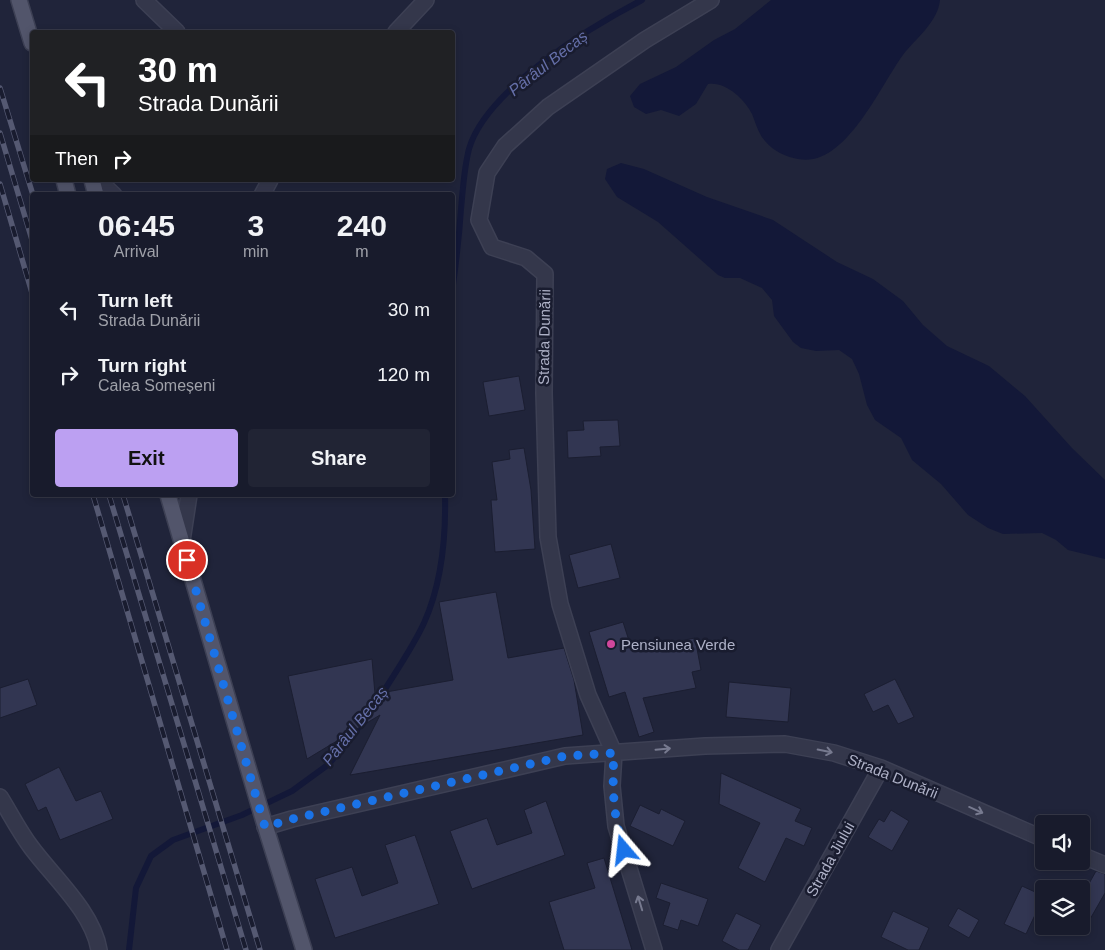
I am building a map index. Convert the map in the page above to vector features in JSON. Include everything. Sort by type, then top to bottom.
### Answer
[{"type":"main road","points":[[20,0],[30,37]]},
{"type":"main road","points":[[169,497],[264,824],[304,950]]},
{"type":"street","points":[[144,0],[176,30]]},
{"type":"street","points":[[398,30],[426,0]]},
{"type":"street","name":"Strada Dunării","points":[[614,753],[588,695],[560,604],[548,537],[543,383],[545,274],[526,258],[492,247],[478,220],[486,173],[505,146],[548,107],[645,40],[711,0]]},
{"type":"street","points":[[100,182],[111,192]]},
{"type":"street","points":[[182,541],[189,497]]},
{"type":"street","name":"Strada Dunării","points":[[264,824],[565,756],[705,746],[786,744],[834,753],[881,768],[1035,835]]},
{"type":"street","points":[[614,753],[612,786],[616,826],[654,950]]},
{"type":"street","name":"Strada Jiului","points":[[779,950],[881,768]]},
{"type":"street","points":[[0,797],[30,846],[74,899],[97,939],[99,950]]},
{"type":"street","points":[[1090,859],[1105,865]]},
{"type":"water","points":[[771,0],[940,0],[931,23],[903,55],[872,104],[846,139],[831,151],[815,159],[793,158],[772,148],[761,135],[745,103],[734,92],[721,85],[708,84],[696,104],[679,116],[661,110],[646,114],[634,107],[630,96],[640,84],[676,67],[714,40],[735,29]]},
{"type":"water","points":[[621,163],[644,169],[707,197],[773,220],[837,262],[873,279],[903,301],[923,325],[947,346],[989,366],[1025,396],[1072,448],[1105,480],[1105,559],[1068,550],[1056,540],[1042,533],[1003,534],[988,528],[968,515],[941,484],[912,460],[901,438],[875,420],[867,405],[859,374],[852,359],[839,350],[816,351],[801,348],[793,342],[774,316],[772,300],[762,288],[740,278],[725,278],[718,275],[658,222],[617,197],[605,179],[607,169]]},
{"type":"building","points":[[519,376],[525,410],[489,416],[483,382]]},
{"type":"building","points":[[618,420],[620,446],[600,447],[601,456],[568,458],[567,431],[584,430],[583,421]]},
{"type":"building","points":[[524,448],[531,490],[535,549],[495,552],[491,500],[497,500],[492,462],[510,459],[509,450]]},
{"type":"building","points":[[611,544],[620,578],[578,588],[569,555]]},
{"type":"building","points":[[496,592],[508,658],[564,648],[574,680],[583,735],[350,775],[380,715],[307,759],[288,676],[372,659],[375,694],[453,680],[439,602]]},
{"type":"building","points":[[623,622],[632,650],[695,638],[701,670],[692,672],[696,688],[643,698],[654,732],[639,737],[625,692],[609,697],[589,632]]},
{"type":"building","points":[[28,679],[37,705],[0,718],[0,688]]},
{"type":"building","points":[[895,679],[914,717],[898,724],[888,705],[873,712],[864,694]]},
{"type":"building","points":[[729,682],[791,688],[788,722],[726,717]]},
{"type":"building","points":[[59,767],[76,801],[101,791],[113,819],[60,840],[46,807],[38,811],[25,784]]},
{"type":"building","points":[[721,773],[801,809],[795,821],[812,828],[804,846],[786,838],[765,882],[738,868],[760,823],[719,804]]},
{"type":"building","points":[[546,801],[565,855],[472,889],[450,831],[487,818],[497,845],[532,833],[524,810]]},
{"type":"building","points":[[640,805],[659,814],[661,809],[685,821],[673,846],[630,826]]},
{"type":"building","points":[[891,810],[909,821],[892,851],[868,837],[879,819],[884,822]]},
{"type":"building","points":[[415,835],[439,904],[335,938],[315,879],[352,867],[362,896],[398,883],[385,845]]},
{"type":"building","points":[[604,858],[632,950],[564,950],[549,902],[595,888],[587,863]]},
{"type":"building","points":[[1096,871],[1105,874],[1105,893],[1090,919],[1090,882]]},
{"type":"building","points":[[661,883],[708,899],[698,926],[681,920],[678,930],[663,925],[670,903],[656,898]]},
{"type":"building","points":[[1022,886],[1035,892],[1035,915],[1026,934],[1004,924]]},
{"type":"building","points":[[958,908],[979,920],[969,938],[948,926]]},
{"type":"building","points":[[893,911],[929,928],[919,950],[908,950],[881,937]]},
{"type":"building","points":[[736,913],[761,925],[748,950],[739,950],[722,941]]},
{"type":"waterway","name":"Pârâul Becaș","points":[[455,267],[466,164],[469,149],[479,127],[496,105],[517,83],[542,62],[595,26],[642,0]]},
{"type":"waterway","name":"Pârâul Becaș","points":[[379,699],[414,642],[430,608],[442,560],[445,497]]},
{"type":"waterway","name":"Pârâul Becaș","points":[[129,950],[136,888],[151,856],[173,840],[242,815],[292,791],[329,764],[362,723]]},
{"type":"railway","points":[[0,88],[32,192]]},
{"type":"railway","points":[[0,133],[30,233]]},
{"type":"railway","points":[[0,184],[30,286]]},
{"type":"railway","points":[[94,497],[227,950]]},
{"type":"railway","points":[[110,497],[246,950]]},
{"type":"railway","points":[[124,497],[260,950]]},
{"type":"place","name":"Pensiunea Verde","points":[[611,644]]},
{"type":"route","points":[[187,560],[265,827],[283,821],[565,756],[614,753],[612,786],[616,826],[624,850]]}]
